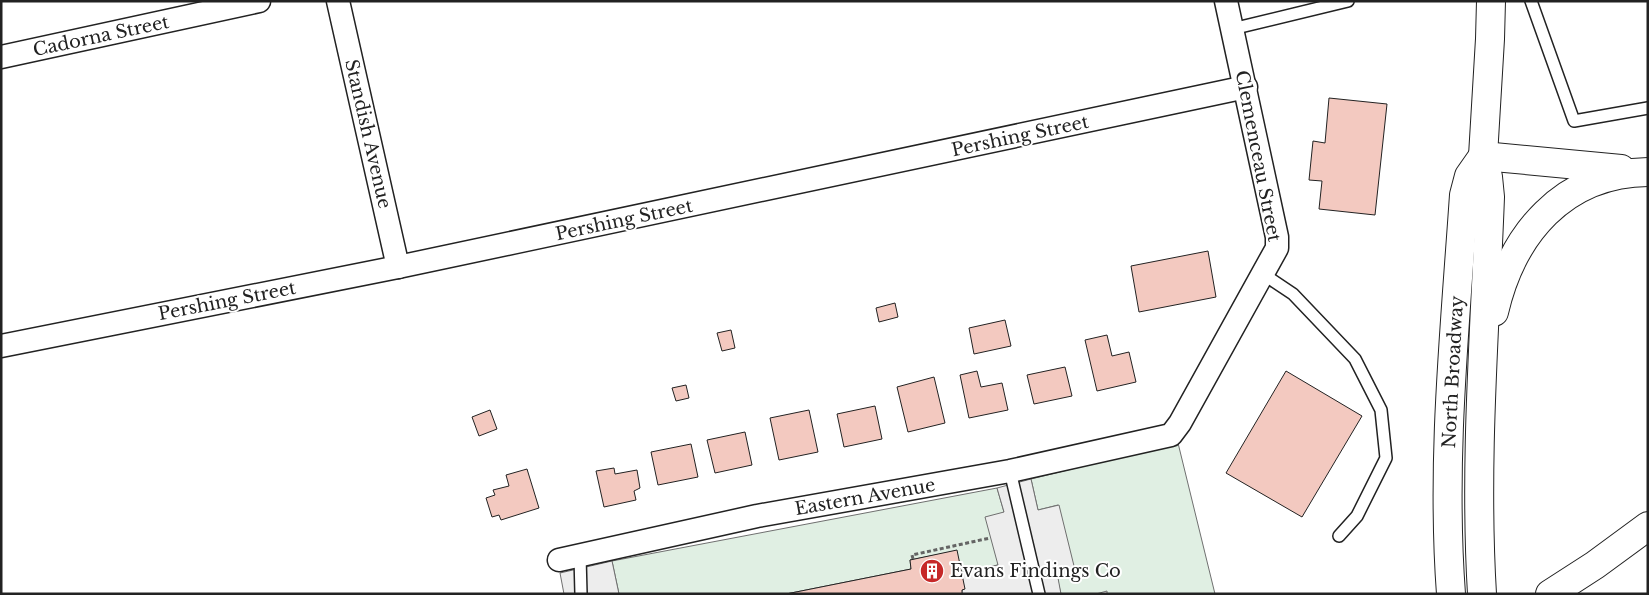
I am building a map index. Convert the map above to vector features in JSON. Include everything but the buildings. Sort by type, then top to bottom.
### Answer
[{"type":"main road","name":"North Broadway","points":[[1482,584],[1479,486],[1490,197],[1483,156],[1491,1]]},
{"type":"main road","name":"North Broadway","points":[[1451,590],[1448,500],[1449,429],[1463,205],[1469,176],[1483,156]]},
{"type":"main road","points":[[1483,156],[1648,172]]},
{"type":"main road","points":[[1482,378],[1490,329],[1502,286],[1519,248],[1543,215],[1559,201],[1595,180],[1616,174],[1648,172]]},
{"type":"main road","points":[[1550,594],[1595,565],[1648,526]]},
{"type":"street","name":"Cadorna Street","points":[[1,57],[259,1]]},
{"type":"street","name":"Standish Avenue","points":[[338,1],[398,267]]},
{"type":"street","name":"Clemenceau Street","points":[[1171,435],[1180,423],[1277,248],[1277,237],[1226,1]]},
{"type":"street","name":"Pershing Street","points":[[1,346],[398,267],[1246,87]]},
{"type":"street","name":"Eastern Avenue","points":[[569,558],[757,516],[1010,470],[1171,435]]},
{"type":"lane","points":[[1232,29],[1348,1]]},
{"type":"lane","points":[[1530,1],[1574,121],[1648,108]]},
{"type":"lane","points":[[1263,274],[1293,294],[1355,359],[1381,410],[1386,458],[1358,516],[1339,536]]},
{"type":"lane","points":[[1010,470],[1039,594]]},
{"type":"lane","points":[[569,558],[580,594]]},
{"type":"path","points":[[913,559],[912,555],[990,538]]},
{"type":"green space","points":[[1178,443],[1215,594],[1107,594],[1107,591],[1096,594],[1061,594],[1057,578],[1075,574],[1058,505],[1038,510],[1031,479]]},
{"type":"green space","points":[[997,488],[1004,512],[998,565],[961,572],[956,551],[910,560],[911,569],[786,594],[619,594],[612,561]]},
{"type":"shaded area","points":[[1031,479],[1038,510],[1059,505],[1076,574],[1058,578],[1061,594],[962,594],[964,589],[961,572],[998,565],[985,517],[1004,512],[997,488]]},
{"type":"shaded area","points":[[612,561],[619,594],[564,594],[560,573]]},
{"type":"place","name":"Evans Findings Co","points":[[932,571]]}]
